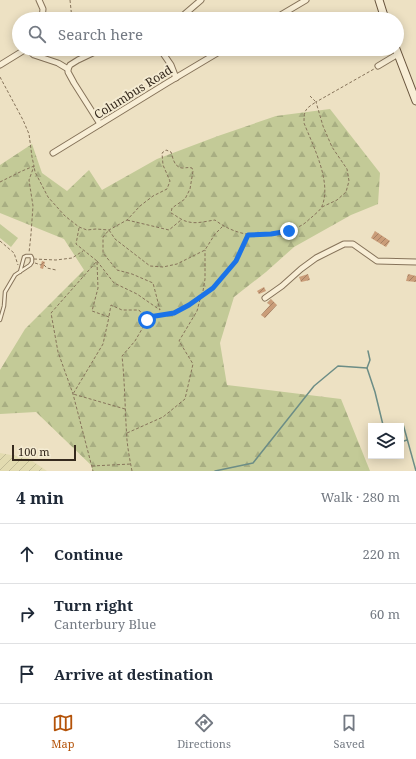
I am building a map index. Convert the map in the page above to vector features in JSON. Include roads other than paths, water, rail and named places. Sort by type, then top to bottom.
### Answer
[{"type":"street","points":[[39,0],[43,12]]},
{"type":"street","points":[[187,12],[201,0]]},
{"type":"street","points":[[286,12],[306,0]]},
{"type":"street","points":[[379,0],[383,12]]},
{"type":"street","points":[[0,65],[15,56]]},
{"type":"street","points":[[37,56],[58,63],[68,69]]},
{"type":"street","points":[[86,56],[70,65],[68,72],[69,76],[100,124]]},
{"type":"street","points":[[165,56],[171,65],[176,78]]},
{"type":"street","name":"Columbus Road","points":[[53,153],[212,56]]},
{"type":"street","points":[[378,66],[392,56]]},
{"type":"street","points":[[399,56],[415,96]]},
{"type":"street","points":[[265,298],[316,258],[344,244],[353,244],[377,261],[416,262]]},
{"type":"lane","points":[[0,320],[4,306],[5,292],[15,275],[20,272],[30,265],[32,262],[31,256],[24,257],[20,272]]},
{"type":"waterway","points":[[367,368],[370,360],[368,351]]},
{"type":"waterway","points":[[215,471],[253,463],[314,386],[338,366],[367,368],[375,392],[383,425],[403,424],[416,471]]}]
